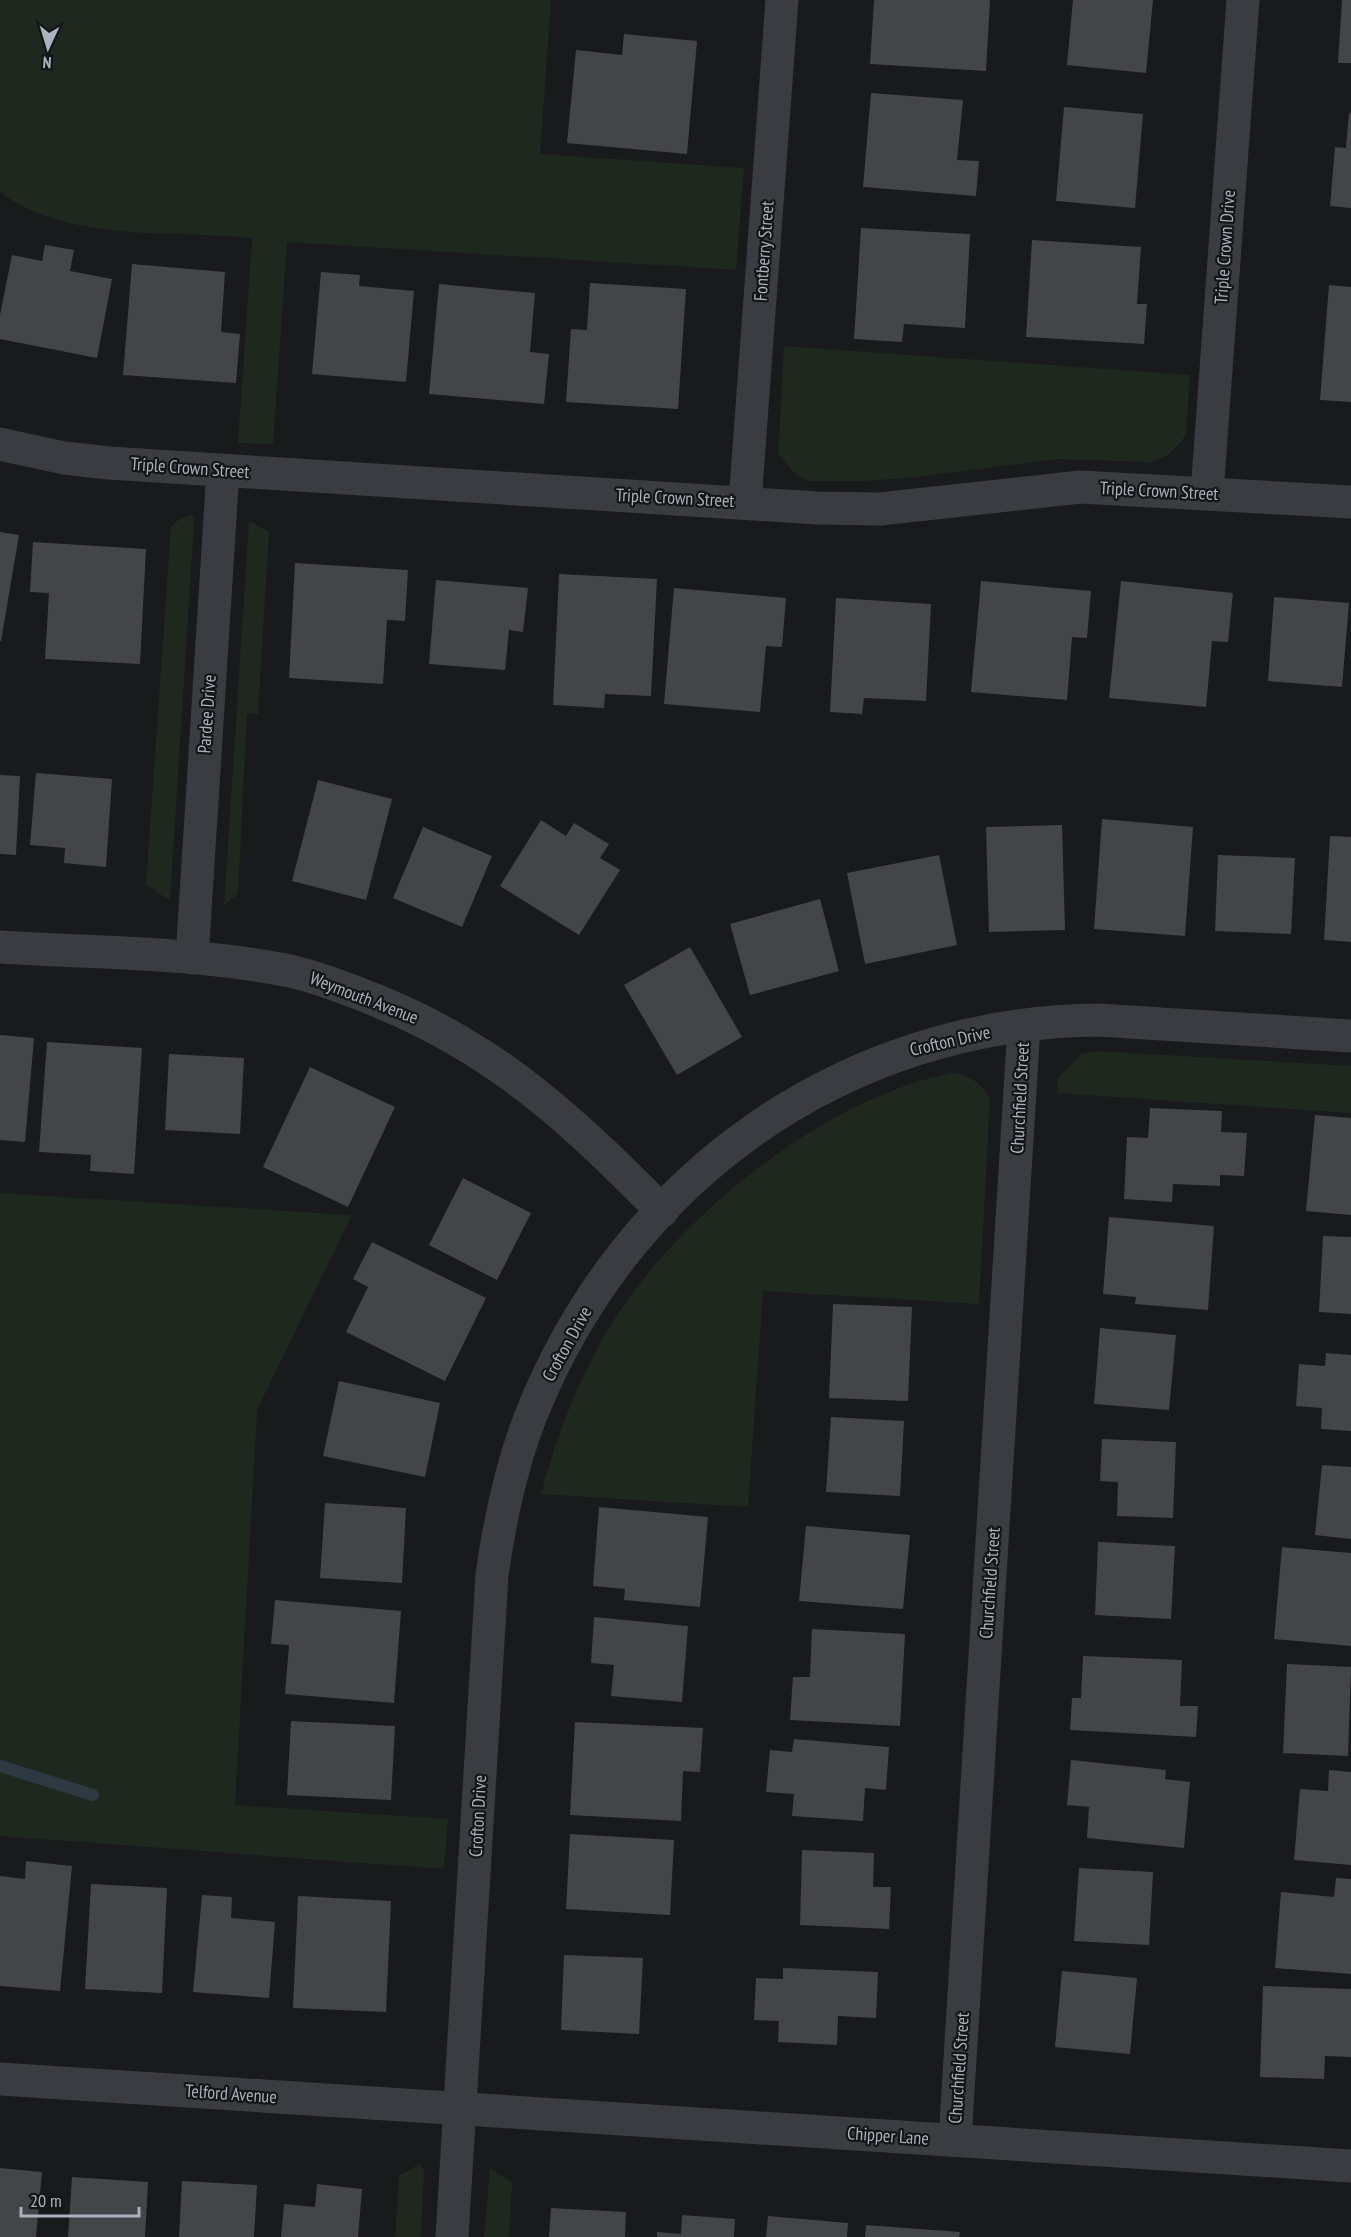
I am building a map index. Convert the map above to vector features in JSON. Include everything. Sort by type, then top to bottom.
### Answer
[{"type":"street","name":"Fontberry Street","points":[[745,502],[782,0]]},
{"type":"street","name":"Triple Crown Drive","points":[[1207,493],[1243,0]]},
{"type":"street","name":"Triple Crown Street","points":[[0,444],[64,458],[223,471],[861,509],[1080,487],[1351,502]]},
{"type":"street","name":"Pardee Drive","points":[[192,958],[223,471]]},
{"type":"street","name":"Weymouth Avenue","points":[[0,947],[192,958],[254,965],[334,984],[418,1018],[463,1041],[542,1097],[662,1211]]},
{"type":"street","name":"Crofton Drive","points":[[452,2237],[462,2108],[492,1575],[504,1506],[534,1409],[563,1347],[610,1274],[662,1211],[751,1131],[827,1085],[863,1067],[943,1040],[1066,1020],[1351,1036]]},
{"type":"street","name":"Churchfield Street","points":[[955,2140],[1024,1026]]},
{"type":"street","name":"Telford Avenue","points":[[0,2079],[462,2108]]},
{"type":"street","name":"Chipper Lane","points":[[462,2108],[1351,2166]]},
{"type":"shaded area","points":[[0,0],[551,0],[540,154],[744,168],[736,270],[287,242],[273,444],[238,443],[252,238],[88,227],[56,220],[27,208],[0,192]]},
{"type":"shaded area","points":[[784,346],[1190,375],[1186,433],[1171,452],[1161,459],[1150,462],[1057,459],[916,477],[866,481],[810,481],[797,476],[778,454]]},
{"type":"shaded area","points":[[193,515],[170,901],[146,884],[171,526],[181,518]]},
{"type":"shaded area","points":[[249,521],[269,532],[258,714],[247,714],[238,894],[224,905]]},
{"type":"shaded area","points":[[1096,1051],[1351,1066],[1351,1113],[1057,1093],[1058,1078],[1081,1054]]},
{"type":"shaded area","points":[[953,1073],[975,1081],[990,1100],[979,1304],[763,1291],[748,1507],[541,1494],[554,1451],[588,1366],[610,1326],[638,1285],[674,1244],[714,1205],[759,1168],[806,1135],[855,1107],[905,1086]]},
{"type":"shaded area","points":[[0,1193],[352,1215],[257,1410],[235,1805],[448,1819],[444,1869],[0,1836]]},
{"type":"shaded area","points":[[421,2163],[424,2172],[421,2237],[395,2237],[399,2176]]},
{"type":"shaded area","points":[[490,2168],[512,2183],[509,2237],[484,2237]]},
{"type":"building","points":[[874,0],[990,0],[986,71],[870,64]]},
{"type":"building","points":[[1073,0],[1153,0],[1146,73],[1067,65]]},
{"type":"building","points":[[1342,0],[1351,0],[1351,63],[1338,63]]},
{"type":"building","points":[[624,34],[697,41],[687,154],[567,143],[576,50],[622,55]]},
{"type":"building","points":[[871,93],[963,100],[957,160],[979,161],[976,196],[863,187]]},
{"type":"building","points":[[1064,107],[1143,114],[1135,208],[1056,201]]},
{"type":"building","points":[[1349,113],[1351,114],[1351,208],[1330,206],[1335,147],[1346,148]]},
{"type":"building","points":[[861,228],[970,234],[965,328],[904,324],[902,342],[854,339]]},
{"type":"building","points":[[1032,240],[1141,247],[1137,304],[1147,304],[1144,344],[1026,337]]},
{"type":"building","points":[[45,245],[74,250],[70,271],[112,279],[97,358],[0,339],[0,315],[12,255],[42,261]]},
{"type":"building","points":[[132,264],[225,272],[221,332],[240,334],[236,383],[123,375]]},
{"type":"building","points":[[321,272],[360,275],[359,286],[414,291],[406,382],[312,374]]},
{"type":"building","points":[[590,283],[686,289],[678,409],[566,402],[571,329],[587,330]]},
{"type":"building","points":[[439,284],[535,293],[530,352],[549,354],[544,404],[429,394]]},
{"type":"building","points":[[1329,285],[1351,287],[1351,402],[1320,400]]},
{"type":"building","points":[[0,532],[19,535],[1,641],[0,641]]},
{"type":"building","points":[[33,542],[146,549],[140,664],[45,659],[49,593],[30,592]]},
{"type":"building","points":[[295,563],[408,570],[405,621],[387,620],[383,684],[289,678]]},
{"type":"building","points":[[559,574],[657,579],[651,696],[605,694],[604,708],[553,705]]},
{"type":"building","points":[[436,580],[528,588],[523,632],[509,630],[505,670],[429,664]]},
{"type":"building","points":[[981,581],[1091,591],[1087,638],[1072,637],[1067,700],[971,692]]},
{"type":"building","points":[[1121,581],[1233,593],[1228,642],[1212,641],[1206,707],[1109,698]]},
{"type":"building","points":[[674,588],[786,598],[782,647],[766,646],[760,712],[664,704]]},
{"type":"building","points":[[1274,597],[1349,603],[1342,687],[1268,681]]},
{"type":"building","points":[[836,598],[931,604],[926,701],[864,698],[862,714],[830,712]]},
{"type":"building","points":[[36,773],[112,779],[106,867],[64,863],[65,848],[30,845]]},
{"type":"building","points":[[0,775],[20,776],[16,855],[0,854]]},
{"type":"building","points":[[318,780],[392,799],[366,900],[292,881]]},
{"type":"building","points":[[1102,819],[1193,827],[1185,936],[1094,929]]},
{"type":"building","points":[[541,820],[566,836],[574,823],[609,844],[600,858],[620,870],[579,935],[500,886]]},
{"type":"building","points":[[1062,825],[1065,930],[989,932],[986,827]]},
{"type":"building","points":[[423,827],[492,856],[462,927],[393,898]]},
{"type":"building","points":[[1330,836],[1351,837],[1351,942],[1324,940]]},
{"type":"building","points":[[939,855],[957,945],[865,964],[847,873]]},
{"type":"building","points":[[1218,855],[1295,858],[1291,934],[1215,931]]},
{"type":"building","points":[[820,899],[839,971],[750,995],[730,924]]},
{"type":"building","points":[[690,947],[742,1037],[677,1075],[624,985]]},
{"type":"building","points":[[0,1035],[34,1038],[25,1142],[0,1140]]},
{"type":"building","points":[[47,1042],[142,1048],[134,1174],[90,1171],[91,1155],[39,1152]]},
{"type":"building","points":[[169,1054],[244,1058],[240,1134],[165,1130]]},
{"type":"building","points":[[310,1067],[395,1107],[348,1207],[263,1167]]},
{"type":"building","points":[[1150,1108],[1222,1111],[1221,1132],[1247,1133],[1244,1176],[1220,1175],[1220,1186],[1173,1184],[1172,1202],[1124,1199],[1127,1137],[1148,1138]]},
{"type":"building","points":[[1315,1115],[1351,1118],[1351,1215],[1306,1211]]},
{"type":"building","points":[[463,1178],[531,1213],[497,1280],[429,1245]]},
{"type":"building","points":[[1109,1217],[1214,1226],[1208,1310],[1135,1304],[1136,1297],[1103,1294]]},
{"type":"building","points":[[1323,1236],[1351,1237],[1351,1314],[1319,1312]]},
{"type":"building","points":[[372,1242],[486,1298],[445,1381],[346,1332],[368,1287],[353,1279]]},
{"type":"building","points":[[833,1304],[912,1307],[908,1401],[829,1398]]},
{"type":"building","points":[[1100,1328],[1176,1335],[1169,1410],[1094,1404]]},
{"type":"building","points":[[1326,1353],[1351,1355],[1351,1431],[1321,1429],[1322,1408],[1296,1406],[1299,1364],[1325,1366]]},
{"type":"building","points":[[339,1381],[440,1403],[425,1477],[323,1456]]},
{"type":"building","points":[[831,1417],[904,1421],[900,1496],[826,1492]]},
{"type":"building","points":[[1102,1439],[1176,1442],[1173,1518],[1117,1516],[1118,1482],[1100,1481]]},
{"type":"building","points":[[1322,1465],[1351,1467],[1351,1539],[1315,1535]]},
{"type":"building","points":[[325,1503],[406,1508],[402,1583],[320,1578]]},
{"type":"building","points":[[599,1507],[708,1517],[700,1607],[624,1600],[625,1589],[593,1586]]},
{"type":"building","points":[[806,1526],[910,1535],[903,1609],[799,1601]]},
{"type":"building","points":[[1098,1542],[1175,1546],[1171,1619],[1095,1615]]},
{"type":"building","points":[[1282,1547],[1351,1553],[1351,1646],[1274,1639]]},
{"type":"building","points":[[275,1600],[401,1611],[394,1703],[285,1694],[289,1645],[271,1644]]},
{"type":"building","points":[[594,1617],[688,1626],[682,1702],[611,1696],[614,1665],[591,1663]]},
{"type":"building","points":[[812,1629],[905,1634],[900,1726],[790,1720],[793,1677],[810,1677]]},
{"type":"building","points":[[1083,1656],[1182,1660],[1180,1706],[1198,1706],[1196,1737],[1070,1730],[1072,1698],[1081,1698]]},
{"type":"building","points":[[1287,1664],[1351,1667],[1348,1756],[1283,1753]]},
{"type":"building","points":[[291,1721],[395,1726],[391,1800],[287,1795]]},
{"type":"building","points":[[575,1722],[703,1728],[700,1772],[683,1771],[681,1821],[570,1815]]},
{"type":"building","points":[[794,1739],[889,1747],[886,1790],[865,1788],[863,1821],[792,1816],[794,1794],[766,1792],[770,1750],[792,1752]]},
{"type":"building","points":[[1071,1760],[1166,1770],[1165,1779],[1190,1782],[1184,1848],[1087,1838],[1089,1807],[1067,1805]]},
{"type":"building","points":[[1329,1770],[1351,1772],[1351,1865],[1294,1860],[1300,1789],[1328,1791]]},
{"type":"building","points":[[570,1834],[674,1840],[670,1915],[566,1909]]},
{"type":"building","points":[[802,1850],[874,1853],[873,1887],[891,1887],[889,1929],[800,1925]]},
{"type":"building","points":[[26,1861],[72,1866],[60,1991],[0,1986],[0,1876],[25,1879]]},
{"type":"building","points":[[1079,1868],[1153,1872],[1149,1945],[1074,1941]]},
{"type":"building","points":[[1336,1878],[1351,1879],[1351,1974],[1275,1968],[1281,1892],[1334,1897]]},
{"type":"building","points":[[91,1884],[167,1888],[162,1993],[85,1989]]},
{"type":"building","points":[[202,1895],[232,1897],[231,1918],[275,1922],[269,1998],[193,1992]]},
{"type":"building","points":[[298,1896],[391,1901],[386,2012],[293,2008]]},
{"type":"building","points":[[564,1955],[643,1958],[639,2034],[561,2030]]},
{"type":"building","points":[[783,1968],[878,1972],[876,2018],[838,2016],[837,2045],[778,2042],[779,2021],[754,2020],[756,1978],[783,1979]]},
{"type":"building","points":[[1062,1971],[1137,1978],[1130,2054],[1055,2047]]},
{"type":"building","points":[[1263,1986],[1351,1989],[1351,2057],[1325,2056],[1324,2079],[1260,2077]]},
{"type":"building","points":[[0,2168],[42,2172],[36,2237],[0,2237]]},
{"type":"building","points":[[72,2177],[148,2182],[145,2237],[68,2237]]},
{"type":"building","points":[[182,2181],[257,2185],[254,2237],[179,2237]]},
{"type":"building","points":[[317,2184],[362,2189],[358,2237],[281,2237],[284,2204],[315,2207]]},
{"type":"building","points":[[551,2208],[626,2212],[625,2237],[549,2237]]},
{"type":"building","points":[[682,2215],[735,2219],[734,2237],[657,2237],[657,2232],[681,2234]]},
{"type":"building","points":[[768,2216],[848,2223],[847,2237],[766,2237]]},
{"type":"building","points":[[866,2225],[960,2232],[959,2237],[865,2237]]},
{"type":"waterway","points":[[0,1766],[93,1795]]}]
